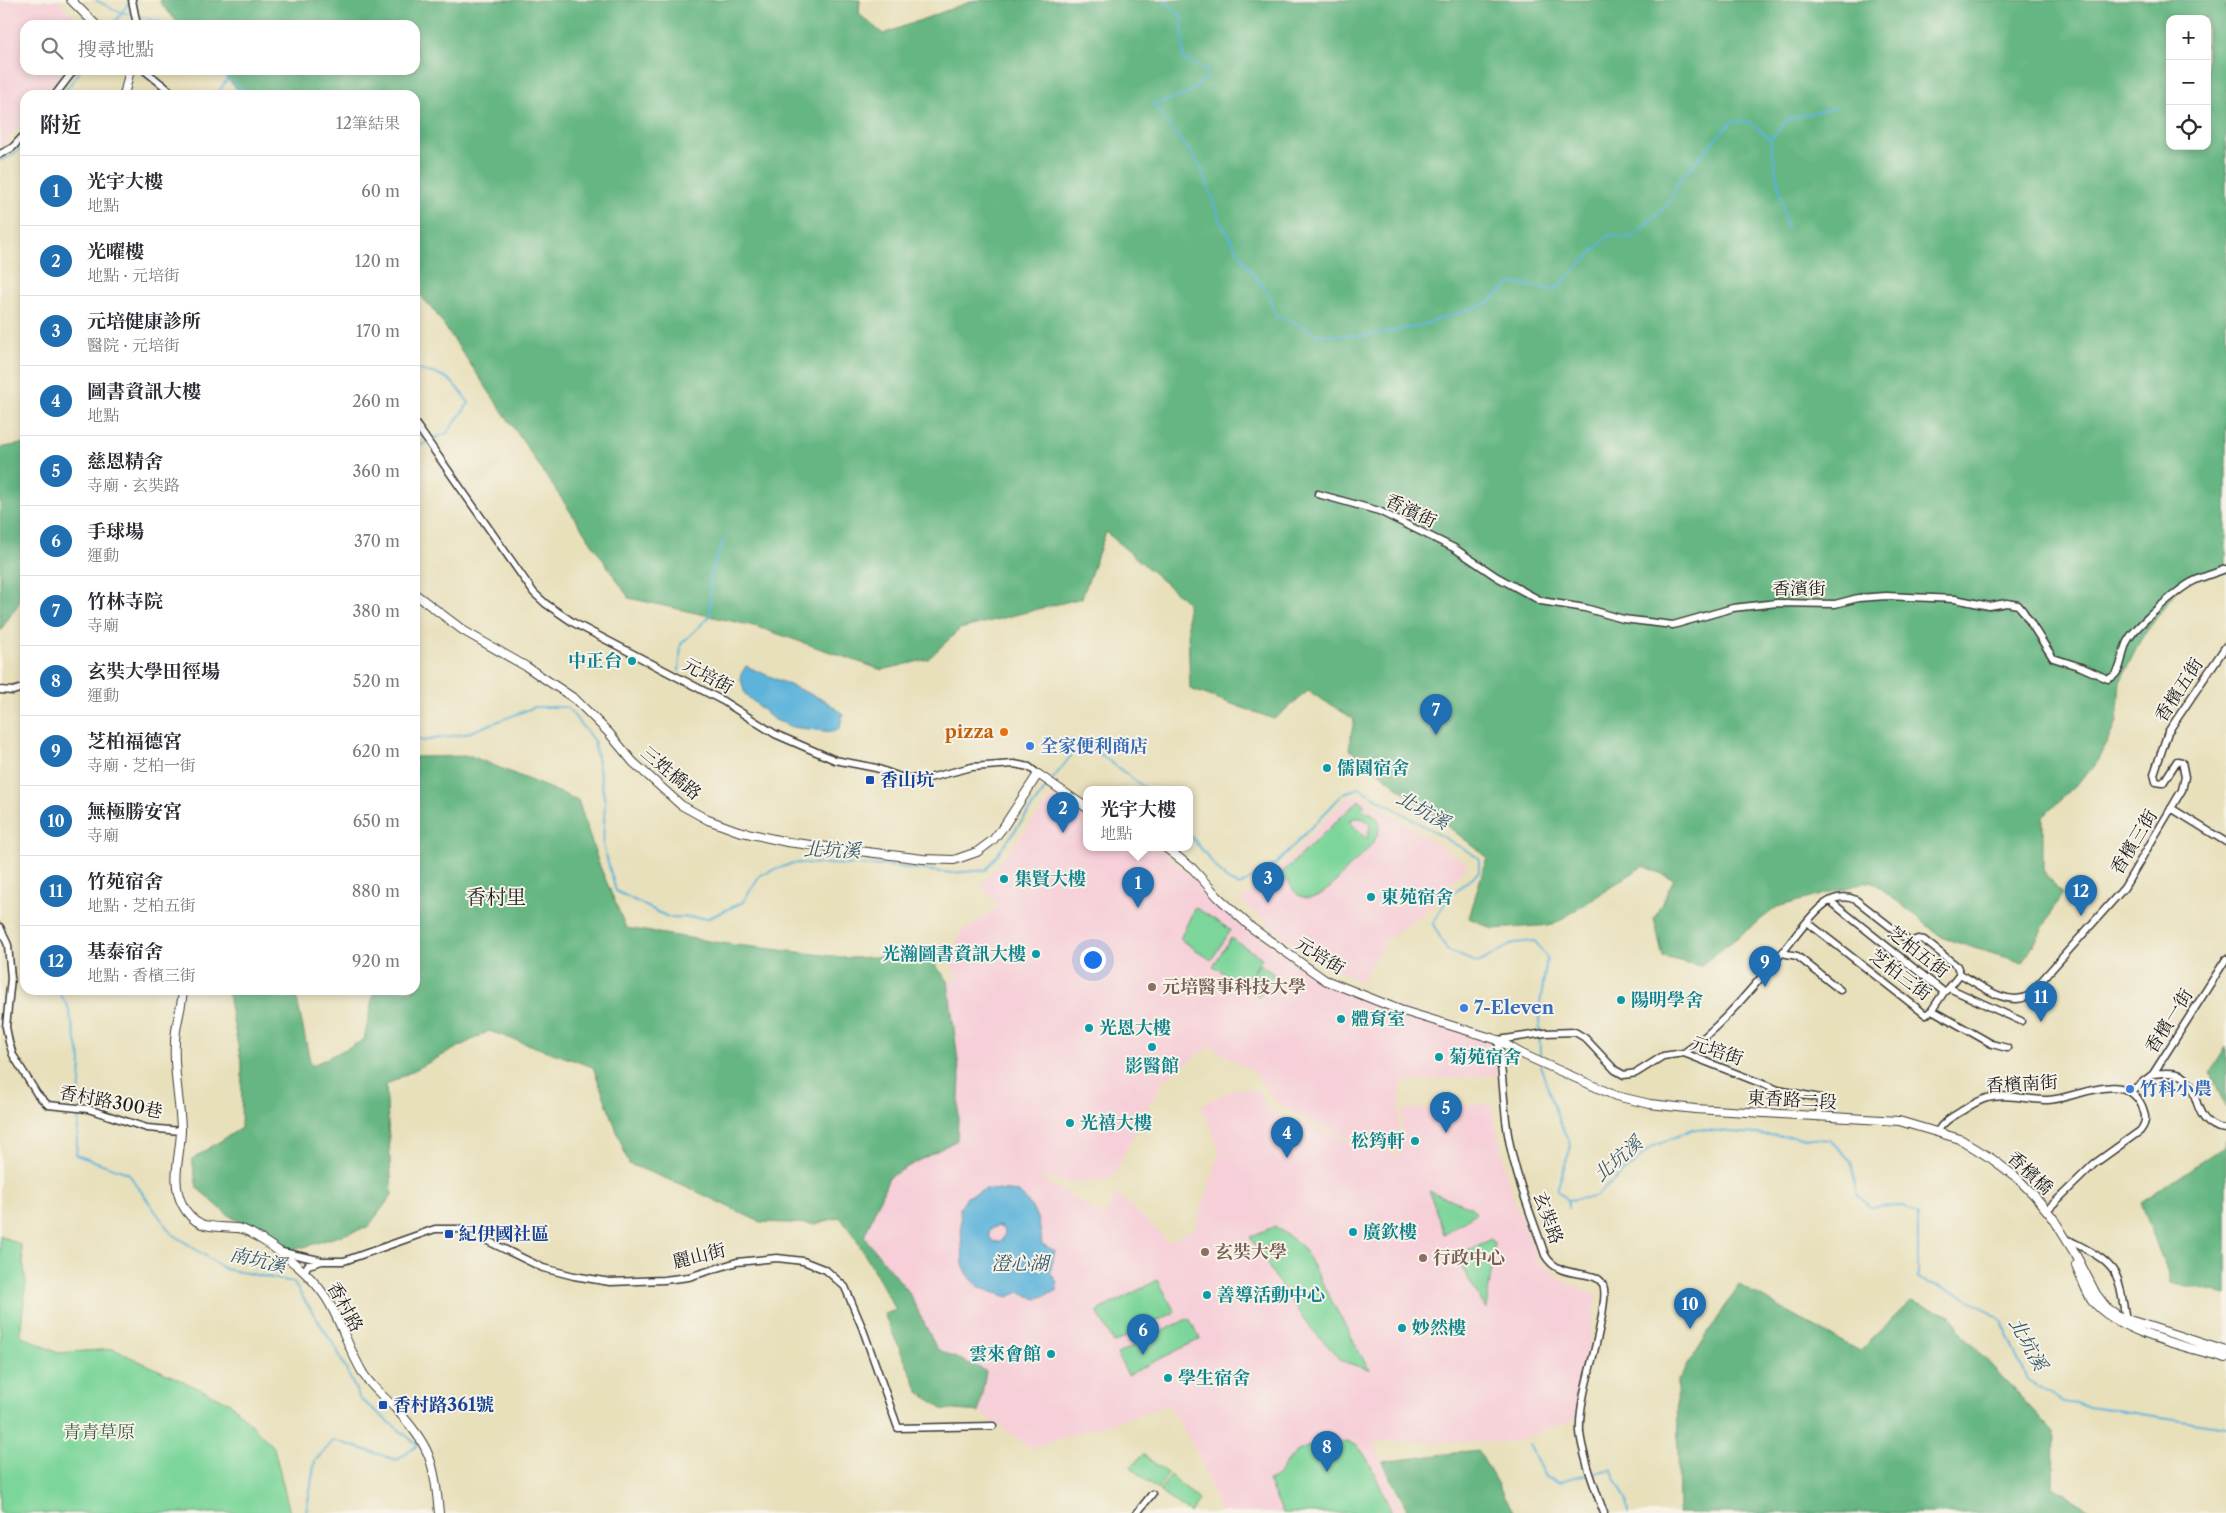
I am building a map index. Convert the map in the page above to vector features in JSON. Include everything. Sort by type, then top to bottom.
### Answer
[{"type":"street","points":[[71,0],[91,20]]},
{"type":"street","points":[[132,0],[136,20]]},
{"type":"street","points":[[59,90],[70,75]]},
{"type":"street","points":[[125,90],[129,75]]},
{"type":"street","points":[[150,75],[168,90]]},
{"type":"street","points":[[0,154],[12,148],[20,139]]},
{"type":"street","name":"元培街","points":[[420,430],[534,594],[574,623],[723,701],[775,734],[835,760],[876,768],[903,778],[925,779],[972,767],[1014,764],[1029,767],[1083,805]]},
{"type":"street","name":"香濱街","points":[[1318,494],[1380,511],[1454,548],[1496,577],[1541,602],[1585,608],[1623,619],[1672,625],[1733,608],[1777,603],[1836,604],[1858,598],[1886,596],[1956,599],[1989,606],[2007,603],[2018,605],[2053,658],[2081,667],[2108,679],[2114,677],[2118,670],[2128,640],[2154,613],[2190,583],[2226,569]]},
{"type":"street","name":"三姓橋路","points":[[420,598],[464,631],[528,667],[575,699],[609,732],[633,762],[681,805],[708,820],[738,831],[787,842],[923,859],[954,860],[977,852],[993,840],[1038,774]]},
{"type":"street","name":"香檳五街","points":[[2171,808],[2182,790],[2186,777],[2182,762],[2177,761],[2163,783],[2156,782],[2154,774],[2168,732],[2226,646]]},
{"type":"street","points":[[0,690],[13,691],[20,689]]},
{"type":"street","points":[[2171,808],[2226,842]]},
{"type":"street","name":"香檳三街","points":[[1960,974],[2008,1000],[2020,1000],[2028,996],[2124,888],[2171,808]]},
{"type":"street","name":"元培街","points":[[1170,851],[1194,869],[1218,897],[1257,932],[1325,980],[1389,1007],[1498,1040],[1545,1033],[1575,1032],[1585,1038],[1615,1070],[1624,1076],[1636,1073],[1663,1056],[1684,1053],[1778,1090],[1820,1098],[1818,1117]]},
{"type":"street","points":[[1684,1053],[1716,1027],[1821,907],[1830,901],[1848,896],[1856,900],[1910,942],[1918,939],[1924,940],[1957,966],[1960,974],[1932,1010]]},
{"type":"street","name":"芝柏五街","points":[[1830,901],[1946,990],[2021,1021]]},
{"type":"street","name":"芝柏三街","points":[[1807,922],[1926,1015],[1932,1010],[1992,1044],[2007,1048]]},
{"type":"street","name":"香村路300巷","points":[[0,927],[8,944],[10,978],[6,1027],[14,1055],[42,1099],[48,1104],[88,1109],[147,1128],[181,1131]]},
{"type":"street","points":[[1782,953],[1797,956],[1840,990]]},
{"type":"street","name":"香檳一街","points":[[2130,1092],[2153,1074],[2226,959]]},
{"type":"street","name":"香村路","points":[[182,995],[175,1041],[181,1131],[176,1168],[182,1204],[191,1216],[209,1228],[235,1228],[250,1232],[304,1272],[322,1290],[365,1377],[418,1434],[430,1457],[434,1471],[439,1513]]},
{"type":"street","name":"東香路二段","points":[[1498,1040],[1522,1054],[1616,1096],[1650,1104],[1818,1117],[1899,1121],[1960,1140],[1992,1159]]},
{"type":"street","name":"玄奘路","points":[[1498,1040],[1504,1079],[1506,1120],[1515,1166],[1545,1255],[1550,1264],[1561,1270],[1595,1277],[1603,1286],[1601,1324],[1583,1404],[1580,1432],[1604,1513]]},
{"type":"street","points":[[2153,1074],[2179,1074],[2186,1078],[2204,1119],[2212,1126],[2226,1129]]},
{"type":"street","name":"香檳南街","points":[[1937,1132],[1943,1123],[1975,1103],[1987,1098],[2001,1096],[2047,1100],[2091,1089],[2109,1087],[2130,1092]]},
{"type":"street","points":[[2130,1092],[2140,1104],[2145,1115],[2145,1124],[2140,1131],[2094,1164],[2047,1210],[2096,1294],[2106,1307],[2126,1319],[2226,1351]]},
{"type":"street","name":"香檳橋","points":[[1992,1159],[2016,1176],[2047,1210]]},
{"type":"street","name":"麗山街","points":[[276,1251],[322,1261],[344,1261],[435,1229],[462,1229],[543,1268],[610,1282],[664,1280],[689,1276],[737,1262],[777,1258],[803,1261],[826,1270],[845,1287],[862,1327],[898,1428],[993,1426]]},
{"type":"street","points":[[2066,1240],[2101,1258],[2113,1271],[2118,1280],[2126,1319]]},
{"type":"street","points":[[2066,1240],[2087,1290],[2103,1312],[2117,1322],[2171,1342],[2226,1358]]},
{"type":"street","name":"麗山街","points":[[304,1272],[308,1265],[322,1261]]},
{"type":"street","points":[[1137,1513],[1152,1494]]},
{"type":"shaded area","points":[[0,0],[56,0],[78,20],[20,20],[20,75],[59,75],[49,90],[20,90],[20,126],[0,149]]},
{"type":"shaded area","name":"玄奘大學","points":[[1054,795],[1083,813],[1083,851],[1162,851],[1195,880],[1217,905],[1316,978],[1493,1041],[1498,1075],[1402,1081],[1396,1152],[1372,1146],[1322,1127],[1276,1103],[1254,1072],[1210,1046],[1162,1081],[1111,1179],[1071,1183],[1038,1176],[1104,1216],[1117,1193],[1169,1242],[1196,1227],[1220,1151],[1201,1105],[1235,1089],[1258,1090],[1267,1109],[1377,1151],[1400,1155],[1403,1110],[1490,1103],[1512,1193],[1538,1262],[1562,1280],[1597,1295],[1576,1418],[1515,1442],[1374,1441],[1403,1513],[1221,1513],[1198,1453],[1168,1405],[1031,1448],[979,1412],[986,1371],[937,1349],[908,1291],[864,1237],[889,1177],[957,1140],[960,1077],[948,981],[959,978],[949,962],[961,933],[999,907],[981,885]]},
{"type":"shaded area","name":"元培醫事科技大學","points":[[1361,795],[1468,864],[1432,906],[1385,941],[1361,983],[1294,945],[1240,900],[1278,870],[1347,797]]},
{"type":"green space","points":[[160,0],[860,0],[859,14],[883,34],[975,0],[2226,0],[2226,572],[2191,576],[2179,587],[2141,639],[2120,682],[2117,722],[2094,767],[2043,817],[2043,870],[2062,894],[2023,963],[1943,938],[1872,881],[1777,907],[1700,966],[1663,957],[1654,919],[1674,879],[1643,866],[1553,925],[1493,929],[1469,918],[1487,857],[1349,749],[1354,719],[1308,691],[1274,719],[1190,689],[1187,602],[1106,532],[1082,598],[960,629],[928,659],[882,670],[758,627],[629,598],[435,312],[420,295],[420,90],[238,90],[224,75],[420,75],[420,20],[175,20],[161,4]]},
{"type":"green space","points":[[20,444],[20,601],[0,631],[0,448]]},
{"type":"green space","points":[[471,756],[578,800],[599,864],[626,928],[728,944],[850,958],[927,955],[948,981],[960,1077],[957,1140],[889,1177],[864,1237],[908,1291],[937,1349],[986,1371],[979,1412],[942,1409],[919,1392],[884,1314],[896,1310],[856,1239],[840,1217],[815,1224],[760,1222],[685,1186],[629,1164],[593,1067],[489,1031],[386,1085],[392,1195],[368,1227],[291,1251],[228,1215],[197,1188],[192,1159],[241,1128],[242,1066],[228,995],[296,995],[311,1066],[364,1040],[373,995],[420,995],[420,757]]},
{"type":"green space","points":[[1359,800],[1365,805],[1361,809],[1373,814],[1378,821],[1377,836],[1371,845],[1332,886],[1321,894],[1305,898],[1295,892],[1288,879],[1278,888],[1272,882]],"holes":[[[1355,818],[1366,820],[1369,824],[1367,839],[1349,821]]]},
{"type":"green space","points":[[1195,907],[1231,930],[1211,960],[1180,939]]},
{"type":"green space","points":[[1231,938],[1262,958],[1244,986],[1213,966]]},
{"type":"green space","points":[[1259,964],[1274,974],[1259,997],[1245,987]]},
{"type":"green space","points":[[2226,1047],[2226,1108],[2211,1072]]},
{"type":"green space","points":[[2226,1140],[2226,1295],[2171,1282],[2141,1203],[2225,1146]]},
{"type":"green space","points":[[1429,1191],[1471,1207],[1476,1213],[1444,1234]]},
{"type":"green space","points":[[1275,1226],[1302,1246],[1369,1370],[1342,1361],[1309,1326],[1287,1296],[1250,1237]]},
{"type":"green space","name":"青青草原","points":[[0,1235],[21,1245],[26,1284],[20,1335],[58,1353],[113,1349],[230,1403],[274,1448],[290,1513],[0,1513]]},
{"type":"green space","points":[[1491,1239],[1495,1244],[1486,1309],[1455,1256]]},
{"type":"green space","points":[[1158,1280],[1175,1312],[1114,1343],[1097,1311]]},
{"type":"green space","points":[[1739,1285],[1859,1351],[1911,1301],[1951,1316],[1967,1339],[2054,1433],[2053,1488],[2095,1513],[1679,1513],[1677,1382]]},
{"type":"green space","points":[[1189,1318],[1200,1339],[1128,1375],[1117,1354]]},
{"type":"green space","points":[[1330,1441],[1350,1443],[1361,1450],[1392,1513],[1283,1513],[1268,1481],[1279,1474],[1290,1458],[1298,1451],[1313,1444]]},
{"type":"green space","points":[[1478,1450],[1514,1513],[1409,1513],[1382,1462]]},
{"type":"green space","points":[[1143,1454],[1168,1474],[1157,1490],[1131,1467]]},
{"type":"green space","points":[[1171,1475],[1199,1500],[1190,1513],[1159,1491]]},
{"type":"water","points":[[746,666],[824,700],[843,714],[840,728],[833,732],[792,727],[773,719],[745,694],[740,676]]},
{"type":"water","name":"澄心湖","points":[[986,1189],[1019,1192],[1036,1216],[1042,1244],[1055,1251],[1050,1272],[1057,1282],[1056,1291],[1036,1299],[1020,1292],[1008,1297],[980,1288],[968,1275],[963,1264],[960,1208],[967,1197]],"holes":[[[997,1226],[1002,1228],[1005,1233],[1002,1240],[998,1242],[992,1241],[989,1235],[990,1229]]]},
{"type":"waterway","points":[[96,0],[114,10],[153,20]]},
{"type":"waterway","points":[[117,20],[131,0]]},
{"type":"waterway","points":[[1164,0],[1182,16],[1183,60],[1207,69],[1207,77],[1186,95],[1153,104],[1201,166],[1221,223],[1248,267],[1268,293],[1276,316],[1298,324],[1315,334],[1364,336],[1419,326],[1488,303],[1511,283],[1555,290],[1609,235],[1631,238],[1671,201],[1676,184],[1732,121],[1751,122],[1770,139],[1787,229]]},
{"type":"waterway","points":[[66,90],[77,75]]},
{"type":"waterway","name":"北坑溪","points":[[225,75],[227,79],[244,90]]},
{"type":"waterway","name":"南坑溪","points":[[220,90],[227,79]]},
{"type":"waterway","points":[[1770,139],[1788,119],[1837,107]]},
{"type":"waterway","points":[[0,160],[7,158],[20,149]]},
{"type":"waterway","name":"北坑溪","points":[[420,370],[447,378],[469,403],[447,433],[431,440]]},
{"type":"waterway","name":"北坑溪","points":[[420,446],[426,443]]},
{"type":"waterway","points":[[679,671],[681,644],[710,616],[710,575],[725,537]]},
{"type":"waterway","name":"北坑溪","points":[[420,740],[465,734],[535,707],[567,707],[594,741],[605,802],[603,845],[616,891],[668,917],[709,918],[743,902],[760,875],[793,863],[890,866],[952,873],[986,870],[1049,784]]},
{"type":"waterway","name":"北坑溪","points":[[1052,780],[1073,753],[1091,747],[1142,786]]},
{"type":"waterway","name":"北坑溪","points":[[1193,839],[1226,879],[1239,886],[1277,863],[1344,793],[1359,788],[1479,858],[1479,872],[1447,898],[1433,924],[1447,950],[1478,963],[1514,943],[1535,941],[1547,958],[1539,1011],[1540,1060]]},
{"type":"waterway","name":"南坑溪","points":[[61,995],[68,1007],[81,1061],[79,1105]]},
{"type":"waterway","name":"北坑溪","points":[[1540,1065],[1558,1118],[1571,1146],[1557,1190],[1568,1200],[1595,1197],[1652,1147],[1693,1129],[1830,1140],[1851,1161],[1857,1194],[1870,1207],[1904,1206],[1918,1215],[1918,1279],[1963,1295],[2001,1320],[2028,1380],[2063,1402],[2226,1427]]},
{"type":"waterway","name":"南坑溪","points":[[79,1110],[76,1155],[128,1173],[171,1233],[225,1269],[293,1282],[337,1350],[360,1399],[418,1445],[397,1460],[334,1440],[315,1461],[306,1513]]},
{"type":"waterway","points":[[1568,1200],[1568,1208]]},
{"type":"waterway","points":[[1529,1444],[1545,1477],[1559,1482],[1611,1469],[1626,1500],[1628,1513]]},
{"type":"place","name":"中正台","points":[[632,661]]},
{"type":"place","name":"pizza","points":[[1004,732]]},
{"type":"place","name":"竹林寺院","points":[[1436,735]]},
{"type":"place","name":"全家便利商店","points":[[1030,746]]},
{"type":"place","name":"儒園宿舍","points":[[1327,768]]},
{"type":"place","name":"香山坑","points":[[870,780]]},
{"type":"place","name":"光曜樓","points":[[1063,833]]},
{"type":"place","name":"集賢大樓","points":[[1004,879]]},
{"type":"place","name":"東苑宿舍","points":[[1371,897]]},
{"type":"place","name":"元培健康診所","points":[[1268,903]]},
{"type":"place","name":"光宇大樓","points":[[1138,908]]},
{"type":"place","name":"基泰宿舍","points":[[2081,916]]},
{"type":"place","name":"光瀚圖書資訊大樓","points":[[1036,954]]},
{"type":"place","name":"元培醫事科技大學","points":[[1152,987]]},
{"type":"place","name":"芝柏福德宮","points":[[1765,987]]},
{"type":"place","name":"陽明學舍","points":[[1621,1000]]},
{"type":"place","name":"7-Eleven","points":[[1464,1008]]},
{"type":"place","name":"體育室","points":[[1341,1019]]},
{"type":"place","name":"竹苑宿舍","points":[[2041,1022]]},
{"type":"place","name":"光恩大樓","points":[[1089,1028]]},
{"type":"place","name":"影醫館","points":[[1152,1047]]},
{"type":"place","name":"菊苑宿舍","points":[[1439,1057]]},
{"type":"place","name":"竹科小農","points":[[2130,1089]]},
{"type":"place","name":"光禧大樓","points":[[1070,1123]]},
{"type":"place","name":"慈恩精舍","points":[[1446,1133]]},
{"type":"place","name":"松筠軒","points":[[1415,1141]]},
{"type":"place","name":"圖書資訊大樓","points":[[1287,1158]]},
{"type":"place","name":"廣欽樓","points":[[1353,1232]]},
{"type":"place","name":"紀伊國社區","points":[[449,1234]]},
{"type":"place","name":"玄奘大學","points":[[1205,1252]]},
{"type":"place","name":"行政中心","points":[[1423,1258]]},
{"type":"place","name":"善導活動中心","points":[[1207,1295]]},
{"type":"place","name":"妙然樓","points":[[1402,1328]]},
{"type":"place","name":"無極勝安宮","points":[[1690,1329]]},
{"type":"place","name":"雲來會館","points":[[1051,1354]]},
{"type":"place","name":"手球場","points":[[1143,1355]]},
{"type":"place","name":"學生宿舍","points":[[1168,1378]]},
{"type":"place","name":"香村路361號","points":[[383,1405]]},
{"type":"place","name":"玄奘大學田徑場","points":[[1327,1472]]},
{"type":"district","name":"香村里","points":[[496,897]]}]
